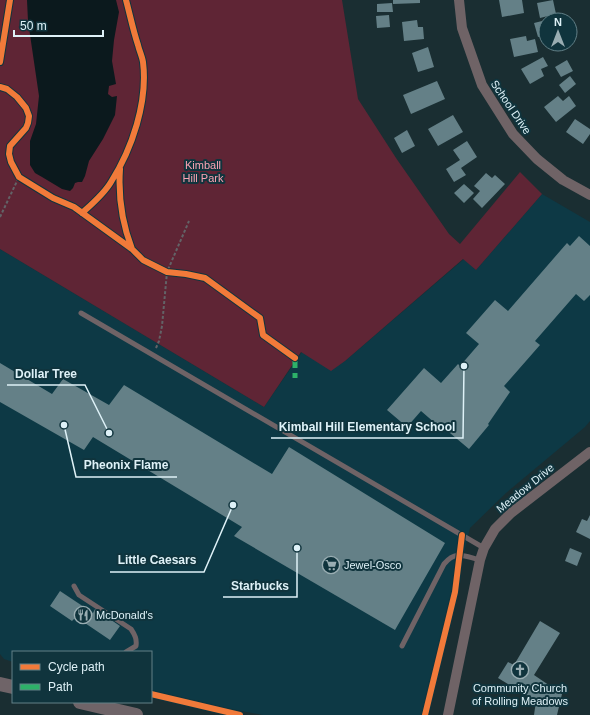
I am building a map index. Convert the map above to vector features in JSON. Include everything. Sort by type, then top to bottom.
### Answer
[{"type":"main road","points":[[0,684],[12,687]]},
{"type":"main road","points":[[84,703],[136,715]]},
{"type":"street","name":"School Drive","points":[[460,0],[462,28],[482,85],[513,134],[536,159],[564,180],[590,195]]},
{"type":"street","name":"Meadow Drive","points":[[448,715],[480,560],[484,548],[495,529],[511,513],[590,452]]},
{"type":"lane","points":[[81,313],[484,548]]},
{"type":"lane","points":[[402,646],[444,564],[450,557],[460,555],[480,560]]},
{"type":"lane","points":[[74,586],[79,595],[131,629],[137,640],[136,646],[128,651]]},
{"type":"path","points":[[0,216],[18,175],[26,181]]},
{"type":"path","points":[[153,354],[159,341],[162,326],[167,272],[189,221]]},
{"type":"shaded area","points":[[27,0],[116,0],[119,12],[112,61],[116,84],[109,86],[108,94],[112,97],[117,96],[115,115],[103,139],[89,161],[82,182],[75,183],[70,191],[62,189],[35,173],[30,165],[30,141],[36,124],[39,96],[28,21]]},
{"type":"shaded area","points":[[542,194],[590,222],[590,421],[585,427],[506,493],[470,528],[425,715],[263,715],[152,694],[152,651],[12,651],[12,662],[4,659],[0,654],[0,249],[264,407],[302,352],[331,370],[345,361],[464,259],[476,270]]},
{"type":"green space","name":"Kimball Hill Park","points":[[0,0],[342,0],[358,99],[396,158],[449,234],[460,244],[520,172],[542,194],[476,270],[463,259],[345,361],[331,371],[301,352],[264,407],[0,249]]},
{"type":"building","points":[[393,0],[420,0],[420,3],[393,4]]},
{"type":"building","points":[[499,0],[522,0],[524,13],[502,17]]},
{"type":"building","points":[[553,0],[556,12],[539,12],[537,3]]},
{"type":"building","points":[[392,3],[393,12],[377,12],[377,4]]},
{"type":"building","points":[[389,15],[390,27],[377,28],[376,16]]},
{"type":"building","points":[[417,20],[418,27],[423,27],[424,39],[404,41],[402,22]]},
{"type":"building","points":[[538,22],[538,37],[534,23]]},
{"type":"building","points":[[526,36],[527,41],[535,39],[538,52],[514,57],[510,39]]},
{"type":"building","points":[[428,47],[434,67],[418,72],[412,53]]},
{"type":"building","points":[[543,57],[548,66],[541,69],[544,76],[530,84],[521,69]]},
{"type":"building","points":[[567,60],[573,71],[561,77],[555,67]]},
{"type":"building","points":[[570,76],[576,84],[565,93],[559,85]]},
{"type":"building","points":[[437,81],[445,99],[411,114],[403,95]]},
{"type":"building","points":[[558,96],[563,101],[569,96],[576,106],[556,122],[544,107]]},
{"type":"building","points":[[453,115],[463,132],[438,146],[428,129]]},
{"type":"building","points":[[575,119],[590,129],[590,134],[583,144],[566,132]]},
{"type":"building","points":[[407,130],[415,146],[402,153],[394,138]]},
{"type":"building","points":[[467,141],[477,157],[461,168],[466,175],[454,182],[446,169],[460,160],[453,150]]},
{"type":"building","points":[[486,173],[492,178],[495,175],[505,184],[482,208],[473,199],[480,191],[474,186]]},
{"type":"building","points":[[464,184],[474,193],[464,203],[454,193]]},
{"type":"building","points":[[579,236],[590,246],[590,295],[584,301],[576,294],[535,341],[540,345],[504,386],[510,392],[488,424],[489,425],[469,449],[444,428],[443,430],[421,411],[407,427],[387,410],[424,368],[441,383],[458,364],[460,366],[479,344],[466,333],[495,300],[508,311],[567,243],[570,246]]},
{"type":"building","points":[[0,363],[52,394],[63,379],[109,405],[124,385],[272,474],[289,447],[445,543],[395,630],[234,536],[242,527],[93,437],[84,450],[0,402]]},
{"type":"building","points":[[590,515],[590,539],[576,532],[582,519],[587,521]]},
{"type":"building","points":[[570,548],[582,553],[577,566],[565,561]]},
{"type":"building","name":"McDonald's","points":[[60,591],[93,613],[95,609],[120,626],[110,640],[76,617],[72,621],[50,606]]},
{"type":"building","name":"Community Church of Rolling Meadows","points":[[540,621],[560,633],[534,675],[562,694],[557,715],[534,715],[536,701],[498,678],[508,662],[514,665]]},
{"type":"marked path","points":[[295,358],[295,378]]},
{"type":"cycle path","points":[[0,62],[10,0]]},
{"type":"cycle path","points":[[82,213],[105,191],[119,169],[132,140],[141,109],[144,77],[143,62],[126,0]]},
{"type":"cycle path","points":[[0,87],[7,89],[17,97],[26,108],[29,116],[26,128],[10,146],[9,154],[11,162],[19,177],[53,198],[74,207],[132,249],[143,260],[167,272],[205,278],[260,318],[263,335],[295,358]]},
{"type":"cycle path","points":[[120,169],[122,210],[132,249]]},
{"type":"cycle path","points":[[425,715],[455,592],[462,535]]},
{"type":"cycle path","points":[[152,694],[240,715]]},
{"type":"place","name":"Kimball Hill Elementary School","points":[[464,366]]},
{"type":"place","name":"Pheonix Flame","points":[[64,425]]},
{"type":"place","name":"Dollar Tree","points":[[109,433]]},
{"type":"place","name":"Little Caesars","points":[[233,505]]},
{"type":"place","name":"Starbucks","points":[[297,548]]},
{"type":"place","name":"Jewel-Osco","points":[[331,565]]},
{"type":"place","name":"McDonald's","points":[[83,615]]},
{"type":"place","name":"Community Church of Rolling Meadows","points":[[520,670]]}]
